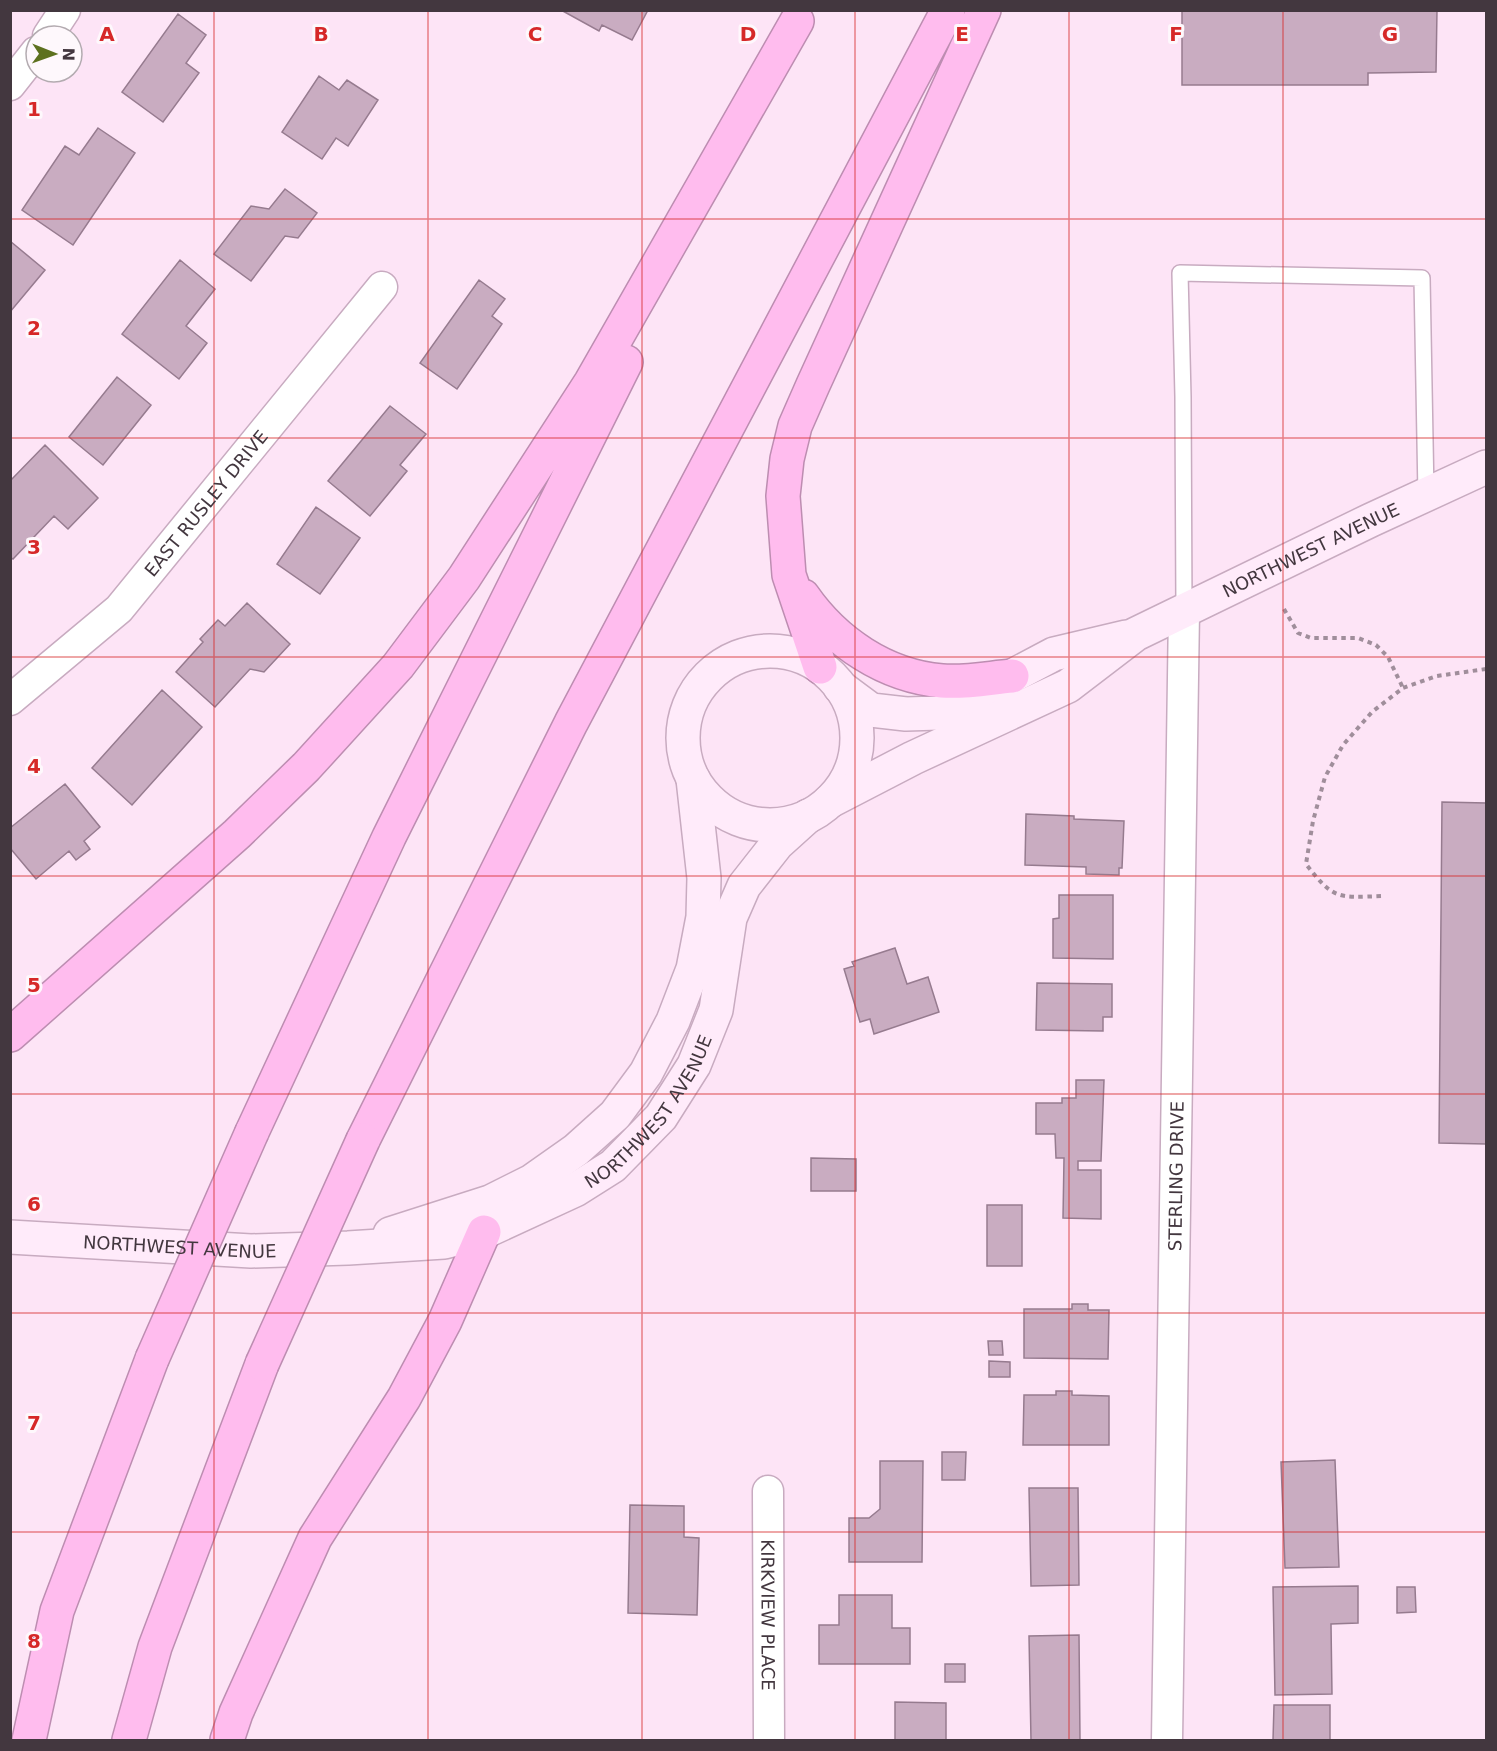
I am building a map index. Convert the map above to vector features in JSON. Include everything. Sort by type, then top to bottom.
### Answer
[{"type":"highway","points":[[129,1740],[155,1647],[262,1364],[363,1140],[571,723],[948,10]]},
{"type":"highway","points":[[830,677],[789,575],[783,496],[787,459],[795,426],[984,10]]},
{"type":"highway","points":[[10,1035],[237,834],[306,767],[398,666],[464,578],[591,382],[799,16]]},
{"type":"highway","points":[[29,1740],[57,1611],[152,1359],[252,1132],[388,837],[799,16]]},
{"type":"highway","points":[[789,575],[815,613],[834,633],[856,650],[882,664],[910,675],[941,681],[1012,676]]},
{"type":"highway","points":[[227,1740],[236,1713],[315,1538],[409,1388],[445,1321],[484,1232]]},
{"type":"main road","name":"NORTHWEST AVENUE","points":[[10,1237],[251,1251],[444,1242],[484,1232],[575,1190],[613,1166],[661,1117],[694,1065],[716,1010],[730,918],[744,886],[777,844],[819,809],[913,758],[1068,686],[1136,634],[1486,467]]},
{"type":"main road","name":"NORTHWEST AVENUE","points":[[830,677],[871,710],[906,714],[939,712],[1054,654],[1136,634]]},
{"type":"main road","points":[[776,651],[792,653],[806,659],[830,677],[848,701],[854,716],[856,731],[856,747],[850,772],[841,788],[819,809],[794,822],[779,825],[751,824],[723,812],[711,803],[701,792],[687,765],[682,734],[684,719],[706,678],[731,660],[746,654],[776,651]]},
{"type":"main road","name":"NORTHWEST AVENUE","points":[[348,1248],[490,1202],[531,1181],[576,1150],[615,1115],[646,1073],[673,1021],[693,969],[703,917],[704,878],[693,779]]},
{"type":"street","points":[[56,24],[65,10]]},
{"type":"street","points":[[10,85],[24,67]]},
{"type":"street","name":"EAST RUSLEY DRIVE","points":[[10,700],[119,609],[382,287]]},
{"type":"street","name":"STERLING DRIVE","points":[[1167,1740],[1184,611]]},
{"type":"street","name":"KIRKVIEW PLACE","points":[[768,1491],[769,1740]]},
{"type":"lane","points":[[1184,611],[1180,273],[1422,278],[1426,495]]},
{"type":"path","points":[[1284,609],[1298,633],[1311,638],[1358,638],[1376,645],[1388,657],[1403,688]]},
{"type":"path","points":[[1381,896],[1337,895],[1323,886],[1306,864],[1313,820],[1325,777],[1343,745],[1372,712],[1403,688],[1437,676],[1486,669]]},
{"type":"building","points":[[561,10],[648,10],[632,40],[602,25],[599,31]]},
{"type":"building","points":[[1182,10],[1437,10],[1436,72],[1368,73],[1368,85],[1182,85]]},
{"type":"building","points":[[178,14],[206,35],[186,63],[199,73],[163,122],[122,92]]},
{"type":"building","points":[[319,76],[339,90],[347,80],[378,100],[348,146],[336,138],[322,159],[282,132]]},
{"type":"building","points":[[98,128],[135,153],[73,245],[22,210],[65,146],[79,155]]},
{"type":"building","points":[[285,189],[317,213],[298,238],[285,236],[251,281],[214,254],[251,206],[269,209]]},
{"type":"building","points":[[10,241],[45,270],[10,312]]},
{"type":"building","points":[[180,260],[215,289],[186,326],[207,343],[179,379],[122,334]]},
{"type":"building","points":[[479,280],[505,299],[492,316],[502,324],[457,389],[420,363]]},
{"type":"building","points":[[117,377],[151,405],[103,465],[69,437]]},
{"type":"building","points":[[390,406],[426,434],[400,465],[407,471],[370,516],[328,481]]},
{"type":"building","points":[[45,445],[98,498],[68,529],[54,516],[13,559],[10,557],[10,481]]},
{"type":"building","points":[[316,507],[360,538],[320,594],[277,564]]},
{"type":"building","points":[[247,603],[290,644],[264,672],[250,669],[215,707],[176,672],[203,642],[200,639],[218,620],[225,626]]},
{"type":"building","points":[[162,690],[202,727],[132,805],[92,768]]},
{"type":"building","points":[[65,784],[100,827],[84,841],[90,849],[76,860],[69,851],[36,879],[10,848],[10,828]]},
{"type":"building","points":[[1442,802],[1486,803],[1486,1144],[1439,1143]]},
{"type":"building","points":[[1026,814],[1124,821],[1122,868],[1119,868],[1119,875],[1086,874],[1086,867],[1025,865]]},
{"type":"building","points":[[1059,895],[1113,895],[1113,959],[1053,958],[1053,919],[1059,918]]},
{"type":"building","points":[[895,948],[907,984],[928,977],[939,1012],[874,1034],[870,1019],[860,1022],[844,969],[854,966],[852,962]]},
{"type":"building","points":[[1037,983],[1112,984],[1112,1017],[1103,1017],[1103,1031],[1036,1030]]},
{"type":"building","points":[[1076,1080],[1104,1080],[1101,1161],[1078,1161],[1078,1170],[1101,1170],[1101,1219],[1063,1218],[1064,1158],[1056,1158],[1055,1134],[1036,1134],[1036,1103],[1062,1103],[1062,1098],[1076,1098]]},
{"type":"building","points":[[811,1158],[856,1159],[856,1191],[811,1191]]},
{"type":"building","points":[[987,1205],[1022,1205],[1022,1266],[987,1266]]},
{"type":"building","points":[[1072,1304],[1088,1304],[1088,1310],[1109,1310],[1108,1359],[1024,1358],[1024,1309],[1072,1309]]},
{"type":"building","points":[[988,1341],[1002,1341],[1003,1355],[989,1355]]},
{"type":"building","points":[[989,1361],[1010,1362],[1010,1377],[989,1377]]},
{"type":"building","points":[[1056,1391],[1072,1391],[1072,1395],[1109,1396],[1109,1445],[1023,1445],[1024,1395],[1056,1395]]},
{"type":"building","points":[[942,1452],[966,1452],[965,1480],[942,1480]]},
{"type":"building","points":[[1335,1460],[1339,1567],[1285,1568],[1281,1462]]},
{"type":"building","points":[[880,1461],[923,1461],[922,1562],[849,1562],[849,1518],[869,1518],[880,1509]]},
{"type":"building","points":[[1029,1488],[1078,1488],[1079,1585],[1031,1586]]},
{"type":"building","points":[[630,1505],[684,1506],[684,1537],[699,1538],[697,1615],[628,1613]]},
{"type":"building","points":[[1358,1586],[1358,1623],[1331,1624],[1332,1694],[1275,1695],[1273,1587]]},
{"type":"building","points":[[1397,1587],[1415,1587],[1416,1612],[1397,1613]]},
{"type":"building","points":[[839,1595],[892,1595],[892,1628],[910,1628],[910,1664],[819,1664],[819,1625],[839,1625]]},
{"type":"building","points":[[1079,1635],[1080,1740],[1031,1740],[1029,1636]]},
{"type":"building","points":[[945,1664],[965,1664],[965,1682],[945,1682]]},
{"type":"building","points":[[895,1702],[946,1703],[946,1740],[895,1740]]},
{"type":"building","points":[[1274,1705],[1330,1705],[1330,1740],[1273,1740]]}]
